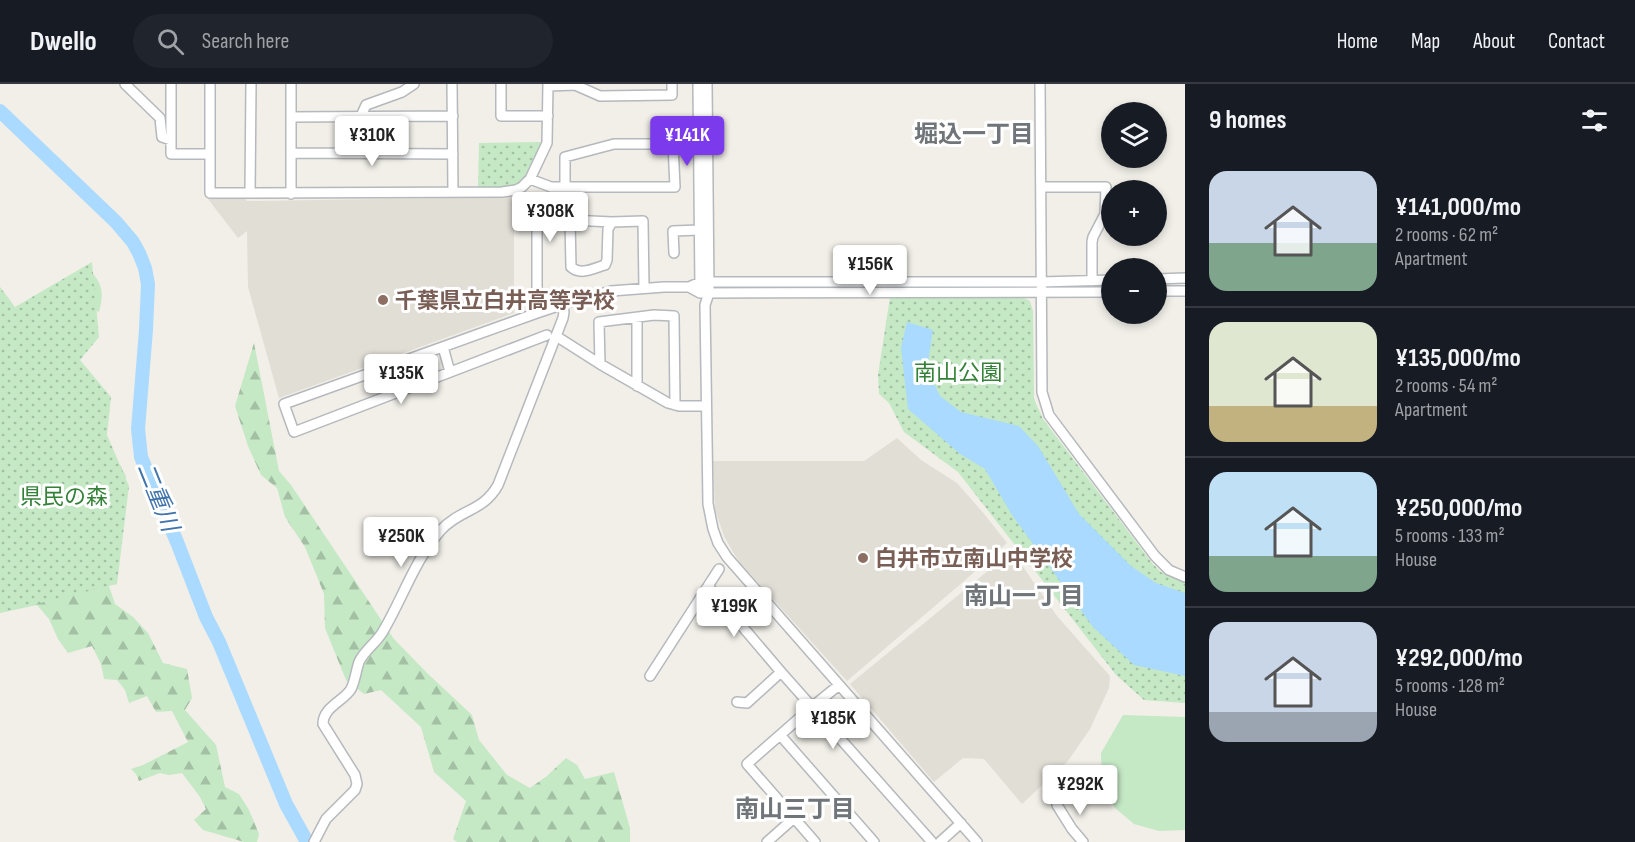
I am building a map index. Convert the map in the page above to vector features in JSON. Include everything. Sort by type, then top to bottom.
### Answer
[{"type":"street","points":[[125,84],[160,118],[162,136],[171,141]]},
{"type":"street","points":[[171,84],[171,154],[210,154]]},
{"type":"street","points":[[210,84],[210,193],[291,194],[510,192],[522,187],[530,179],[547,142],[548,85],[586,87],[600,96],[632,90],[672,95],[672,84]]},
{"type":"street","points":[[250,193],[251,84]]},
{"type":"street","points":[[291,84],[291,194]]},
{"type":"street","points":[[361,116],[366,105],[402,92],[414,84]]},
{"type":"street","points":[[452,84],[453,192]]},
{"type":"street","points":[[501,84],[501,116],[548,116]]},
{"type":"street","points":[[698,84],[699,230],[704,282]]},
{"type":"street","points":[[707,84],[704,293],[708,504],[713,529],[727,557],[977,842]]},
{"type":"street","points":[[1040,84],[1042,392],[1049,415],[1155,556],[1169,570],[1185,577]]},
{"type":"street","points":[[291,117],[453,116]]},
{"type":"street","points":[[530,179],[551,187],[565,187],[675,187],[673,144],[614,144],[565,157],[565,187]]},
{"type":"street","points":[[291,153],[453,154]]},
{"type":"street","points":[[1041,187],[1106,187],[1105,214],[1092,242],[1092,281]]},
{"type":"street","points":[[570,220],[571,267],[575,272],[580,273],[605,264],[608,229],[612,222]]},
{"type":"street","points":[[537,313],[537,222],[643,221],[644,288]]},
{"type":"street","points":[[674,253],[673,231],[699,230]]},
{"type":"street","points":[[1167,279],[1185,278]]},
{"type":"street","points":[[689,287],[704,293],[1041,287],[1101,281]]},
{"type":"street","points":[[551,335],[294,432],[284,404],[562,304],[611,291],[689,287],[704,282],[1041,287],[1101,291]]},
{"type":"street","points":[[1167,291],[1185,291]]},
{"type":"street","points":[[314,842],[326,819],[355,790],[357,784],[355,775],[323,724],[323,719],[326,713],[351,690],[359,662],[382,633],[413,573],[435,537],[447,523],[485,502],[498,485],[551,335],[563,318],[562,304]]},
{"type":"street","points":[[600,364],[599,322],[654,315],[674,316],[675,405]]},
{"type":"street","points":[[637,318],[637,386]]},
{"type":"street","points":[[551,335],[668,403],[679,406],[706,406]]},
{"type":"street","points":[[442,346],[450,372]]},
{"type":"street","points":[[650,676],[719,569]]},
{"type":"street","points":[[708,586],[932,842]]},
{"type":"street","points":[[737,702],[747,703],[781,672]]},
{"type":"street","points":[[815,842],[747,764],[839,685]]},
{"type":"street","points":[[781,736],[874,842]]},
{"type":"street","points":[[1057,805],[1083,842]]},
{"type":"street","points":[[767,842],[794,818]]},
{"type":"street","points":[[940,842],[961,823]]},
{"type":"shaded area","name":"千葉県立白井高等学校","points":[[514,197],[514,313],[279,398],[248,287],[247,231],[238,238],[208,199],[246,199],[247,201]]},
{"type":"shaded area","name":"白井市立南山中学校","points":[[897,438],[921,460],[957,483],[1007,543],[847,681],[740,563],[733,552],[724,536],[715,510],[713,461],[864,461]]},
{"type":"shaded area","points":[[1012,551],[1057,616],[1110,676],[1109,688],[1090,729],[1068,761],[1022,804],[984,759],[963,758],[934,782],[850,684]]},
{"type":"green space","points":[[541,142],[527,174],[518,184],[504,188],[478,188],[479,143]]},
{"type":"green space","name":"県民の森","points":[[92,262],[99,337],[80,360],[111,397],[107,435],[129,486],[117,584],[0,613],[0,287],[15,307]]},
{"type":"green space","name":"県民の森","points":[[92,273],[99,282],[101,291],[99,312],[92,309],[64,381],[108,444],[126,476],[105,574],[115,604],[133,617],[148,633],[163,663],[187,669],[192,698],[185,710],[216,745],[225,787],[239,794],[249,810],[259,834],[257,842],[244,842],[203,830],[194,820],[206,809],[182,773],[169,775],[160,773],[139,781],[131,769],[188,742],[172,711],[156,712],[147,696],[129,703],[125,690],[117,680],[104,679],[101,664],[92,646],[68,653],[58,639],[49,619],[37,605],[0,613],[0,296],[19,311],[32,297]]},
{"type":"green space","name":"南山公園","points":[[890,297],[1022,297],[1030,301],[1033,311],[1034,399],[1043,419],[1152,563],[1161,572],[1185,582],[1185,703],[1144,700],[1116,675],[958,472],[904,432],[889,403],[879,394],[878,375]]},
{"type":"green space","points":[[254,343],[279,471],[291,485],[394,639],[472,715],[479,740],[507,775],[530,788],[566,758],[577,765],[585,779],[614,772],[630,828],[630,842],[457,842],[453,839],[466,801],[434,772],[421,727],[381,690],[364,694],[346,680],[325,628],[324,594],[305,547],[285,517],[277,488],[261,475],[248,446],[235,406]]},
{"type":"green space","points":[[1123,715],[1185,717],[1185,830],[1159,831],[1134,824],[1115,808],[1102,786],[1101,753]]},
{"type":"water","points":[[907,322],[933,330],[927,369],[940,396],[961,412],[1019,426],[1038,446],[1079,514],[1131,566],[1156,583],[1185,593],[1185,676],[1134,665],[1093,627],[1012,515],[985,469],[960,454],[908,409],[901,348]]},
{"type":"waterway","name":"二重川","points":[[0,111],[116,222],[139,253],[148,284],[138,429],[141,457],[286,804],[307,842]]},
{"type":"place","name":"千葉県立白井高等学校","points":[[383,300]]},
{"type":"place","name":"白井市立南山中学校","points":[[863,558]]},
{"type":"district","name":"堀込一丁目","points":[[974,134]]},
{"type":"district","name":"南山一丁目","points":[[1024,596]]},
{"type":"district","name":"南山三丁目","points":[[795,809]]}]
